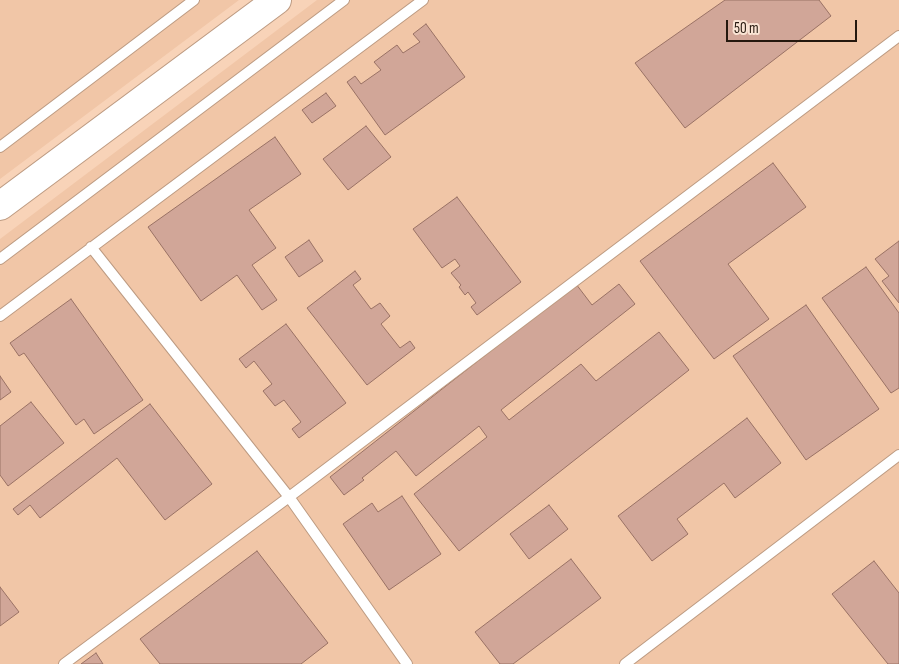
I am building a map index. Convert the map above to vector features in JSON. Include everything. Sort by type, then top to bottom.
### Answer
[{"type":"street","points":[[0,206],[277,0]]},
{"type":"lane","points":[[0,146],[194,0]]},
{"type":"lane","points":[[0,259],[344,0]]},
{"type":"lane","points":[[0,316],[423,0]]},
{"type":"lane","points":[[64,664],[289,497],[899,36]]},
{"type":"lane","points":[[92,248],[289,497],[407,664]]},
{"type":"lane","points":[[625,664],[899,455]]},
{"type":"shaded area","points":[[0,0],[239,0],[0,179]]},
{"type":"shaded area","points":[[317,0],[899,0],[899,664],[0,664],[0,239]]},
{"type":"building","points":[[725,0],[819,0],[831,16],[685,128],[635,63]]},
{"type":"building","points":[[426,24],[465,77],[385,135],[347,82],[355,76],[361,84],[381,70],[374,62],[397,45],[403,53],[420,42],[413,34]]},
{"type":"building","points":[[326,93],[336,106],[312,123],[302,110]]},
{"type":"building","points":[[366,126],[391,157],[348,190],[323,159]]},
{"type":"building","points":[[275,137],[301,174],[249,210],[276,248],[252,265],[277,300],[262,310],[237,275],[201,301],[148,227]]},
{"type":"building","points":[[773,163],[806,207],[728,264],[769,319],[714,359],[640,261]]},
{"type":"building","points":[[457,197],[521,282],[477,315],[471,307],[476,303],[468,292],[465,295],[459,287],[461,285],[451,273],[460,266],[455,259],[442,268],[413,229]]},
{"type":"building","points":[[309,240],[323,261],[299,277],[285,257]]},
{"type":"building","points":[[899,241],[899,303],[882,281],[889,276],[875,259]]},
{"type":"building","points":[[866,267],[899,313],[899,388],[891,393],[822,298]]},
{"type":"building","points":[[355,271],[361,279],[353,285],[371,309],[380,303],[390,316],[381,324],[400,348],[410,341],[415,348],[367,385],[307,308]]},
{"type":"building","points":[[576,284],[592,305],[619,284],[635,304],[501,410],[509,420],[581,364],[596,381],[659,332],[689,370],[459,551],[414,494],[487,437],[479,426],[416,476],[396,451],[344,495],[330,477]]},
{"type":"building","points":[[71,299],[143,400],[94,434],[84,419],[76,425],[24,353],[19,356],[10,343]]},
{"type":"building","points":[[806,305],[879,409],[806,460],[733,356]]},
{"type":"building","points":[[286,324],[346,403],[299,438],[292,429],[301,422],[284,400],[275,406],[263,391],[272,384],[254,361],[246,368],[239,359]]},
{"type":"building","points":[[0,376],[11,392],[0,400]]},
{"type":"building","points":[[31,402],[64,443],[8,486],[0,475],[0,426]]},
{"type":"building","points":[[150,404],[212,484],[165,520],[117,458],[40,518],[30,505],[18,515],[13,509]]},
{"type":"building","points":[[747,418],[781,463],[735,498],[724,483],[677,519],[688,534],[652,561],[618,516]]},
{"type":"building","points":[[402,496],[441,554],[389,590],[343,524],[372,503],[378,512]]},
{"type":"building","points":[[549,505],[568,529],[529,559],[510,534]]},
{"type":"building","points":[[257,551],[328,643],[301,664],[160,664],[140,639]]},
{"type":"building","points":[[571,559],[601,598],[513,664],[500,664],[475,632]]},
{"type":"building","points":[[874,561],[899,593],[899,664],[888,664],[832,594]]},
{"type":"building","points":[[0,587],[19,612],[0,626]]},
{"type":"building","points":[[96,653],[103,664],[81,664]]}]
